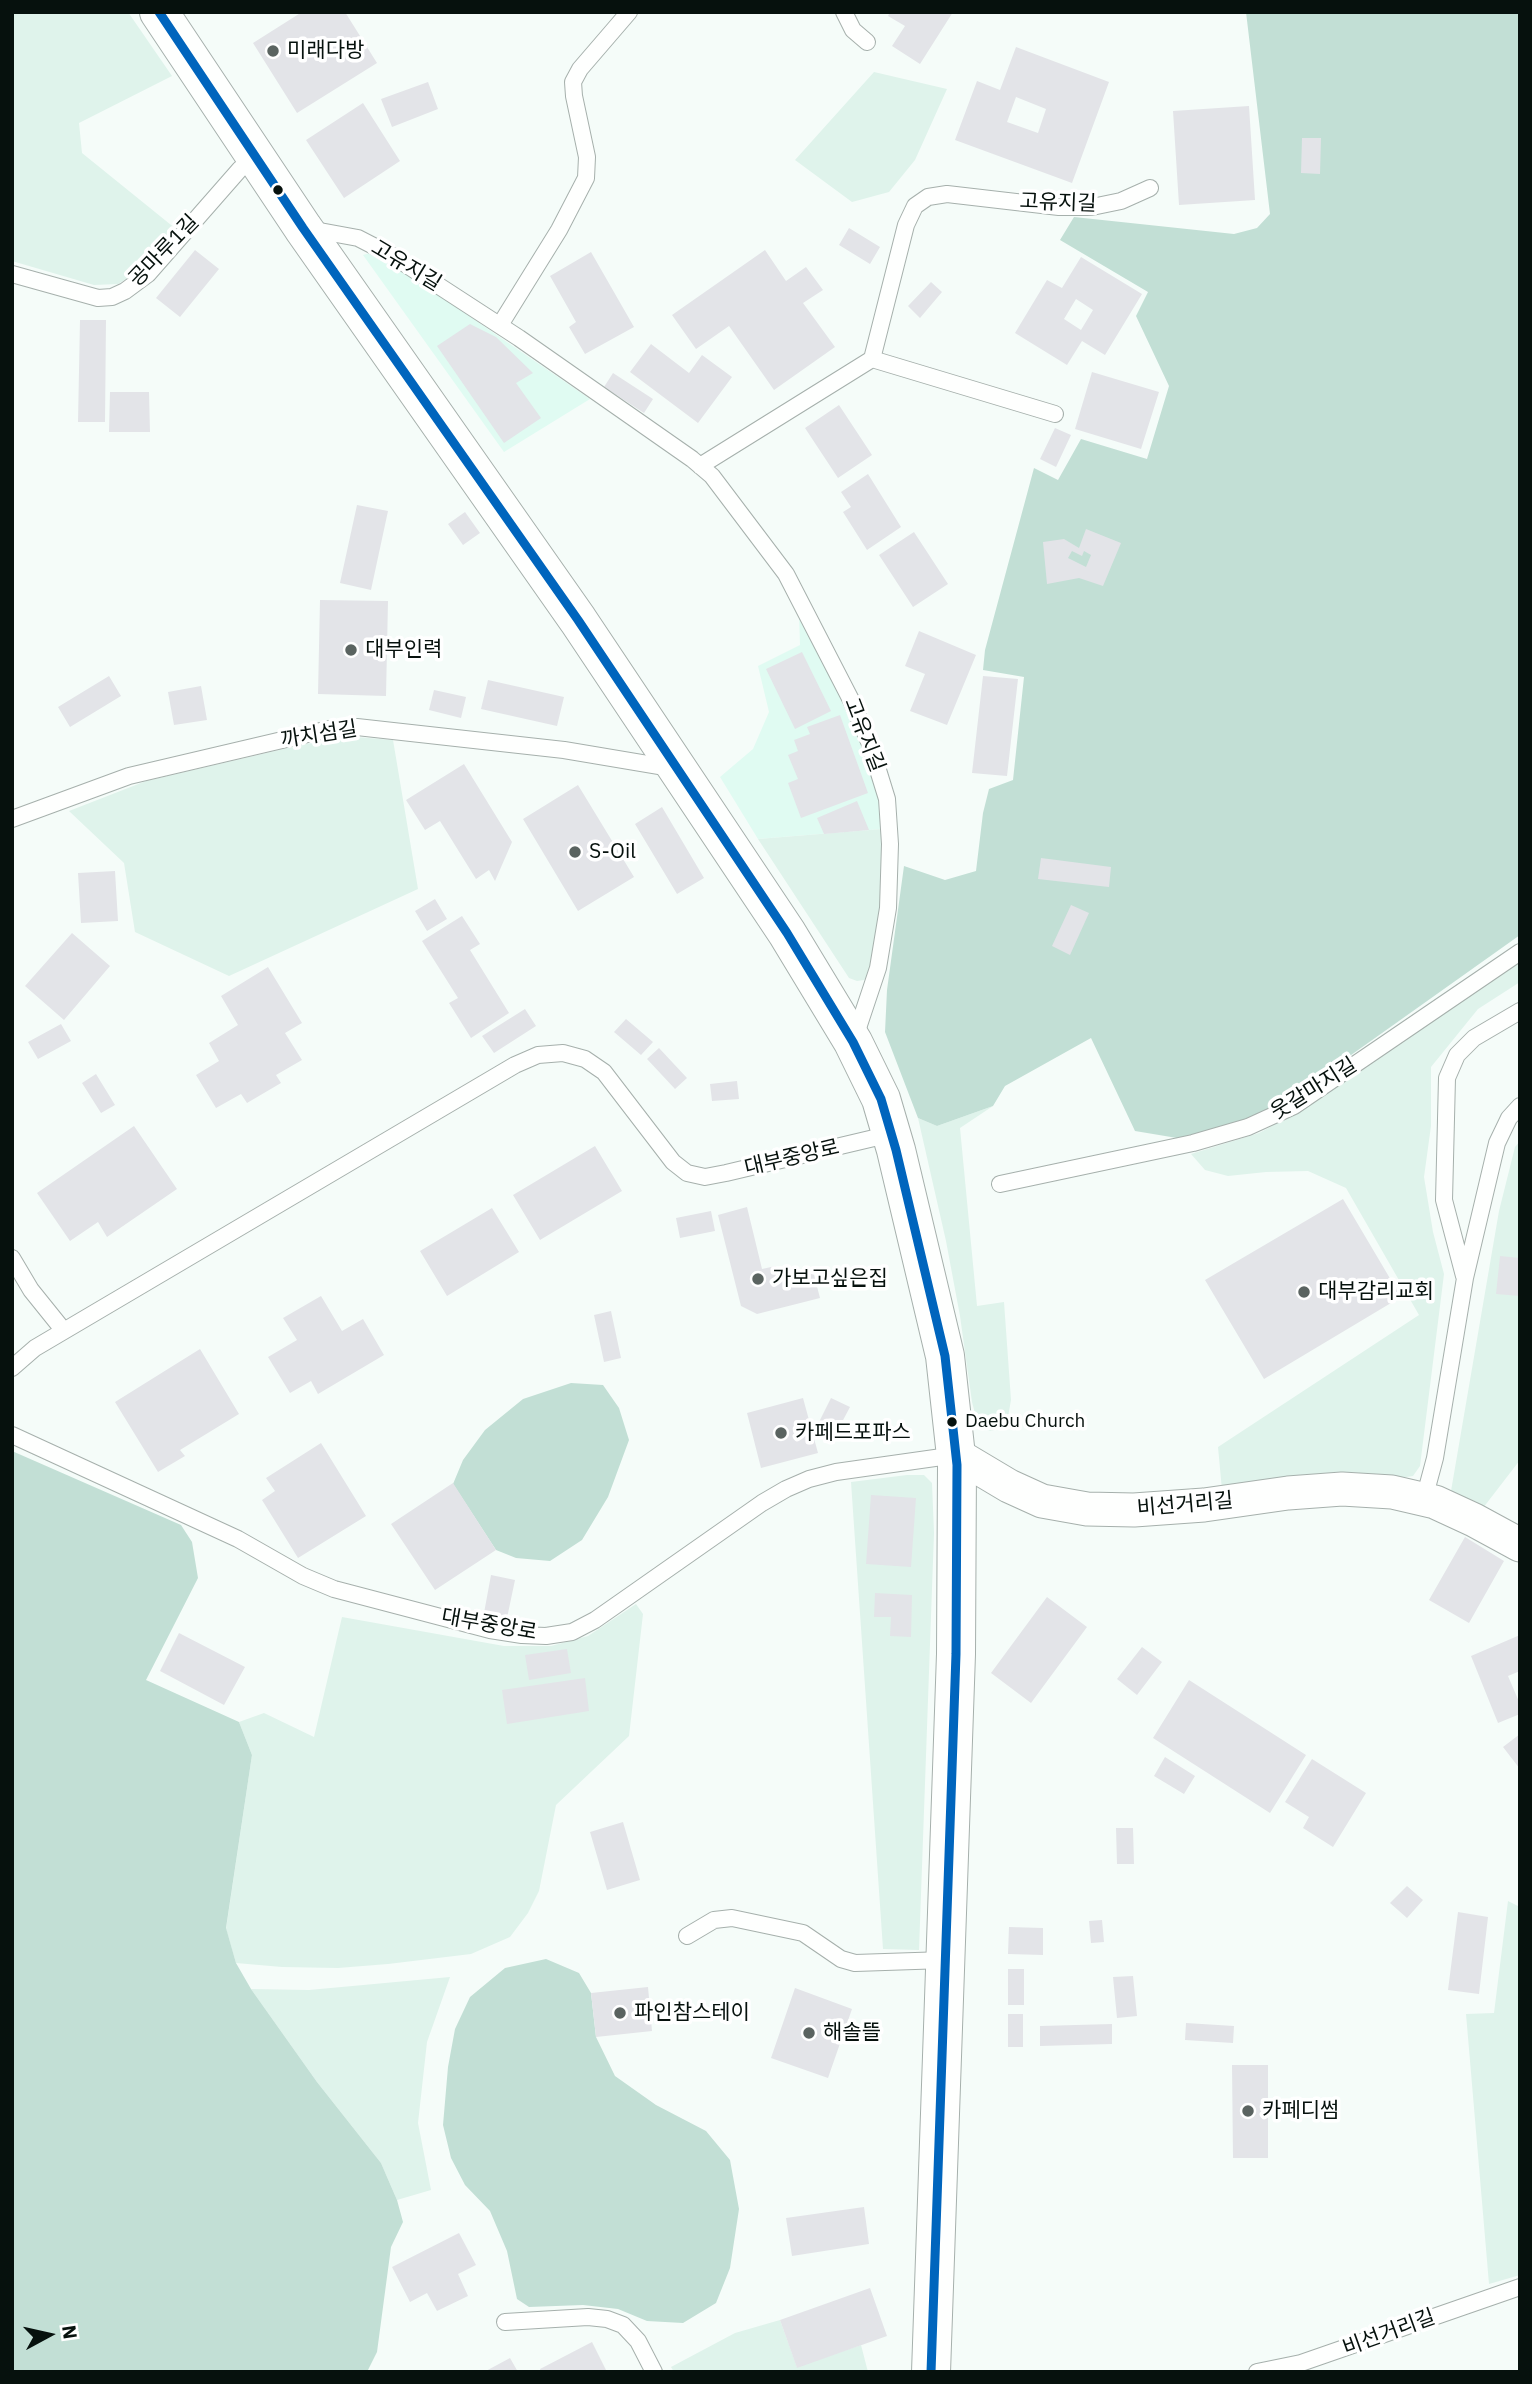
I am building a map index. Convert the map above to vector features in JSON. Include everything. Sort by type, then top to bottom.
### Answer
[{"type":"street","points":[[159,12],[303,228],[578,620],[787,933],[853,1042],[881,1099],[945,1356],[957,1455],[956,1654],[931,2372]]},
{"type":"street","name":"비선거리길","points":[[957,1455],[1009,1486],[1042,1501],[1087,1509],[1176,1507],[1342,1489],[1392,1492],[1424,1499],[1474,1520],[1520,1545]]},
{"type":"lane","points":[[500,325],[559,230],[586,178],[587,157],[573,82],[580,69],[629,12]]},
{"type":"lane","points":[[844,12],[853,30],[867,43]]},
{"type":"lane","name":"공마루1길","points":[[12,274],[99,298],[113,297],[148,274],[255,155]]},
{"type":"lane","name":"고유지길","points":[[873,359],[906,225],[915,206],[928,197],[947,194],[1059,207],[1092,208],[1121,201],[1150,188]]},
{"type":"lane","name":"고유지길","points":[[303,228],[358,237],[393,256],[500,325],[700,466],[721,487],[786,574],[851,699],[870,744],[887,799],[890,845],[888,908],[878,968],[853,1042]]},
{"type":"lane","points":[[700,466],[873,359],[1055,414]]},
{"type":"lane","name":"까치섬길","points":[[12,819],[129,776],[329,729],[381,728],[465,737],[677,769]]},
{"type":"lane","name":"웃갈마지길","points":[[1000,1184],[1193,1143],[1248,1127],[1294,1106],[1520,952]]},
{"type":"lane","points":[[1465,1278],[1444,1200],[1447,1078],[1457,1055],[1474,1038],[1520,1011]]},
{"type":"lane","name":"대부중앙로","points":[[12,1368],[35,1348],[515,1065],[538,1055],[563,1053],[585,1059],[604,1072],[673,1162],[687,1173],[705,1177],[726,1173],[891,1134]]},
{"type":"lane","points":[[1424,1499],[1435,1458],[1465,1278],[1497,1143],[1509,1118],[1520,1106]]},
{"type":"lane","points":[[12,1258],[31,1290],[64,1331]]},
{"type":"lane","name":"대부중앙로","points":[[12,1435],[238,1539],[303,1577],[323,1585],[490,1630],[522,1636],[572,1632],[595,1620],[762,1503],[809,1479],[836,1472],[957,1455]]},
{"type":"lane","points":[[687,1936],[713,1920],[732,1918],[803,1933],[841,1959],[855,1962],[945,1960]]},
{"type":"lane","name":"비선거리길","points":[[1257,2372],[1301,2363],[1520,2287]]},
{"type":"lane","points":[[505,2322],[588,2317],[607,2319],[623,2326],[638,2341],[654,2372]]},
{"type":"shaded area","points":[[12,12],[128,12],[172,76],[79,123],[82,153],[176,229],[131,276],[118,284],[94,285],[12,261]]},
{"type":"shaded area","points":[[1246,12],[1520,12],[1520,935],[1299,1092],[1243,1122],[1183,1139],[1135,1131],[1091,1038],[1005,1086],[993,1106],[937,1126],[918,1118],[885,1032],[887,990],[904,866],[945,880],[976,871],[983,813],[989,789],[1013,780],[1024,677],[983,670],[985,650],[1034,468],[1058,480],[1081,439],[1147,459],[1169,386],[1136,316],[1148,292],[1060,240],[1074,217],[1234,234],[1257,228],[1270,214]]},
{"type":"shaded area","points":[[874,72],[947,89],[915,160],[889,192],[852,202],[795,160]]},
{"type":"shaded area","points":[[370,253],[389,261],[590,399],[504,452],[363,255]]},
{"type":"shaded area","points":[[799,614],[847,702],[883,799],[882,829],[758,839],[720,777],[753,749],[769,712],[758,666],[800,645]]},
{"type":"shaded area","points":[[356,737],[393,740],[418,889],[229,976],[135,932],[124,863],[69,811],[146,781],[305,744]]},
{"type":"shaded area","points":[[882,829],[881,900],[874,960],[870,974],[864,980],[857,981],[849,978],[758,839]]},
{"type":"shaded area","points":[[1520,962],[1520,982],[1478,1009],[1431,1067],[1431,1126],[1424,1177],[1433,1232],[1444,1274],[1420,1466],[1413,1476],[1400,1478],[1351,1472],[1222,1490],[1218,1447],[1419,1315],[1346,1188],[1308,1171],[1228,1176],[1205,1170],[1191,1154],[1259,1133],[1304,1109]]},
{"type":"shaded area","points":[[993,1106],[960,1128],[977,1306],[1004,1302],[1011,1400],[1008,1417],[993,1431],[985,1430],[977,1421],[972,1402],[946,1241],[918,1118],[937,1126]]},
{"type":"shaded area","points":[[1520,1141],[1520,1460],[1483,1508],[1451,1491],[1499,1211],[1515,1147]]},
{"type":"shaded area","points":[[571,1383],[603,1385],[619,1408],[629,1440],[608,1497],[582,1540],[550,1561],[516,1558],[496,1550],[453,1484],[463,1460],[485,1430],[523,1399]]},
{"type":"shaded area","points":[[12,1451],[181,1525],[192,1542],[198,1578],[146,1680],[239,1722],[252,1755],[226,1928],[236,1963],[251,1989],[317,2082],[381,2163],[397,2200],[403,2222],[391,2247],[377,2352],[367,2372],[12,2372]]},
{"type":"shaded area","points":[[924,1475],[932,1483],[934,1533],[919,1950],[883,1949],[851,1482]]},
{"type":"shaded area","points":[[636,1604],[643,1614],[629,1736],[556,1805],[539,1891],[528,1913],[510,1937],[471,1954],[388,1964],[338,1968],[236,1963],[226,1929],[252,1755],[239,1722],[264,1713],[314,1737],[342,1617],[504,1646],[551,1646],[588,1636]]},
{"type":"shaded area","points":[[1508,1901],[1520,1907],[1520,2275],[1489,2284],[1466,2014],[1494,2013]]},
{"type":"shaded area","points":[[546,1959],[579,1973],[591,1993],[596,2037],[615,2076],[656,2105],[706,2131],[730,2160],[739,2209],[730,2268],[716,2303],[683,2323],[647,2321],[618,2309],[583,2305],[529,2307],[517,2299],[507,2251],[490,2211],[465,2185],[451,2158],[443,2125],[448,2067],[455,2029],[470,1997],[505,1968]]},
{"type":"shaded area","points":[[450,1977],[427,2042],[418,2123],[431,2190],[397,2200],[381,2163],[317,2082],[251,1989],[309,1990]]},
{"type":"shaded area","points":[[780,2320],[797,2367],[861,2345],[868,2372],[674,2372],[671,2367],[735,2333]]},
{"type":"building","points":[[302,12],[345,12],[377,63],[297,113],[253,43]]},
{"type":"building","points":[[890,12],[953,12],[920,64],[892,46],[905,26],[888,16]]},
{"type":"building","points":[[1016,47],[1109,82],[1072,183],[955,140],[977,81],[1000,90]],"holes":[[[1016,97],[1046,109],[1038,133],[1007,122]]]},
{"type":"building","points":[[428,82],[438,109],[392,127],[381,99]]},
{"type":"building","points":[[363,103],[400,161],[344,198],[306,140]]},
{"type":"building","points":[[1249,106],[1255,200],[1179,205],[1173,111]]},
{"type":"building","points":[[1302,138],[1321,138],[1320,174],[1301,173]]},
{"type":"building","points":[[849,228],[880,247],[870,264],[839,245]]},
{"type":"building","points":[[195,250],[219,269],[180,317],[156,298]]},
{"type":"building","points":[[765,250],[786,281],[806,267],[823,290],[803,303],[835,347],[774,390],[729,326],[696,349],[672,315]]},
{"type":"building","points":[[591,252],[634,327],[585,354],[569,327],[576,322],[550,276]]},
{"type":"building","points":[[1081,257],[1142,294],[1105,355],[1082,341],[1067,365],[1015,333],[1047,280],[1062,288]],"holes":[[[1076,299],[1093,310],[1081,330],[1064,319]]]},
{"type":"building","points":[[931,282],[942,292],[920,318],[908,306]]},
{"type":"building","points":[[80,320],[106,320],[105,422],[78,422]]},
{"type":"building","points":[[470,324],[496,337],[533,373],[516,383],[541,418],[504,443],[437,346]]},
{"type":"building","points":[[651,344],[689,373],[702,355],[732,377],[698,423],[630,372]]},
{"type":"building","points":[[1092,372],[1159,392],[1141,449],[1075,429]]},
{"type":"building","points":[[613,373],[653,399],[644,413],[604,387]]},
{"type":"building","points":[[110,392],[149,392],[150,432],[109,432]]},
{"type":"building","points":[[839,405],[872,455],[838,478],[805,428]]},
{"type":"building","points":[[1055,428],[1071,435],[1056,467],[1040,459]]},
{"type":"building","points":[[868,474],[901,527],[867,550],[843,512],[851,507],[841,492]]},
{"type":"building","points":[[357,505],[388,511],[371,590],[340,583]]},
{"type":"building","points":[[465,512],[480,533],[463,545],[448,524]]},
{"type":"building","points":[[1086,529],[1121,543],[1103,586],[1079,578],[1047,584],[1043,542],[1064,539],[1079,548]],"holes":[[[1072,551],[1082,556],[1084,551],[1091,555],[1086,567],[1068,558]]]},
{"type":"building","points":[[914,532],[948,584],[913,607],[879,555]]},
{"type":"building","points":[[320,600],[388,601],[386,696],[318,694]]},
{"type":"building","points":[[919,631],[976,655],[947,725],[910,711],[925,674],[905,666]]},
{"type":"building","points":[[802,652],[831,711],[795,729],[766,669]]},
{"type":"building","points":[[109,676],[121,696],[70,727],[58,707]]},
{"type":"building","points":[[983,676],[1018,679],[1007,776],[972,773]]},
{"type":"building","points":[[488,680],[564,697],[557,726],[481,709]]},
{"type":"building","points":[[201,686],[207,720],[174,725],[168,692]]},
{"type":"building","points":[[434,690],[466,697],[461,718],[429,710]]},
{"type":"building","points":[[840,715],[868,793],[801,818],[788,783],[798,779],[788,755],[798,751],[794,740],[810,734],[807,727]]},
{"type":"building","points":[[464,764],[512,842],[495,881],[489,870],[476,879],[440,821],[425,830],[406,800]]},
{"type":"building","points":[[578,785],[634,877],[578,911],[523,819]]},
{"type":"building","points":[[857,801],[869,830],[824,834],[817,818]]},
{"type":"building","points":[[662,807],[704,878],[677,894],[635,824]]},
{"type":"building","points":[[1041,858],[1111,867],[1109,887],[1038,879]]},
{"type":"building","points":[[115,871],[118,921],[81,923],[78,873]]},
{"type":"building","points":[[435,899],[447,919],[427,931],[415,911]]},
{"type":"building","points":[[1071,905],[1089,913],[1070,955],[1052,946]]},
{"type":"building","points":[[462,916],[480,944],[470,950],[509,1013],[471,1038],[449,1003],[458,998],[422,941]]},
{"type":"building","points":[[72,933],[110,966],[64,1020],[25,986]]},
{"type":"building","points":[[268,967],[302,1023],[285,1033],[302,1060],[276,1075],[281,1083],[247,1103],[241,1094],[216,1108],[196,1075],[219,1061],[209,1043],[238,1025],[221,996]]},
{"type":"building","points":[[525,1009],[536,1026],[494,1053],[482,1036]]},
{"type":"building","points":[[626,1019],[653,1042],[641,1055],[614,1032]]},
{"type":"building","points":[[61,1024],[71,1041],[38,1059],[28,1042]]},
{"type":"building","points":[[659,1048],[687,1078],[675,1089],[647,1059]]},
{"type":"building","points":[[96,1074],[115,1105],[101,1113],[82,1083]]},
{"type":"building","points":[[737,1081],[739,1099],[712,1101],[710,1084]]},
{"type":"building","points":[[134,1126],[177,1189],[107,1237],[98,1222],[70,1241],[37,1193]]},
{"type":"building","points":[[595,1146],[622,1191],[540,1240],[513,1195]]},
{"type":"building","points":[[1343,1199],[1401,1297],[1264,1379],[1205,1280]]},
{"type":"building","points":[[747,1207],[762,1269],[776,1266],[779,1279],[813,1271],[820,1298],[757,1314],[741,1306],[718,1215]]},
{"type":"building","points":[[492,1208],[519,1252],[447,1296],[420,1251]]},
{"type":"building","points":[[711,1211],[715,1231],[680,1238],[676,1218]]},
{"type":"building","points":[[1500,1256],[1520,1258],[1520,1296],[1496,1294]]},
{"type":"building","points":[[321,1296],[342,1331],[363,1319],[384,1355],[318,1394],[311,1381],[290,1393],[268,1357],[297,1340],[283,1318]]},
{"type":"building","points":[[611,1311],[621,1358],[604,1362],[594,1315]]},
{"type":"building","points":[[200,1349],[239,1414],[180,1450],[185,1456],[158,1472],[115,1402]]},
{"type":"building","points":[[803,1398],[818,1453],[761,1468],[747,1413]]},
{"type":"building","points":[[831,1398],[850,1407],[833,1439],[815,1430]]},
{"type":"building","points":[[321,1443],[366,1516],[298,1558],[262,1500],[275,1491],[266,1478]]},
{"type":"building","points":[[453,1483],[496,1550],[435,1590],[391,1524]]},
{"type":"building","points":[[871,1495],[916,1498],[911,1567],[866,1564]]},
{"type":"building","points":[[1465,1537],[1504,1561],[1469,1623],[1429,1600]]},
{"type":"building","points":[[491,1575],[515,1580],[507,1618],[484,1613]]},
{"type":"building","points":[[875,1593],[912,1595],[911,1637],[890,1636],[891,1617],[874,1617]]},
{"type":"building","points":[[1047,1597],[1087,1627],[1031,1703],[991,1673]]},
{"type":"building","points":[[179,1633],[245,1667],[224,1705],[160,1671]]},
{"type":"building","points":[[1520,1635],[1520,1671],[1508,1676],[1520,1704],[1520,1714],[1498,1723],[1471,1656]]},
{"type":"building","points":[[1142,1647],[1162,1662],[1137,1695],[1117,1679]]},
{"type":"building","points":[[567,1649],[571,1673],[529,1680],[525,1655]]},
{"type":"building","points":[[585,1678],[589,1711],[507,1724],[502,1690]]},
{"type":"building","points":[[1189,1680],[1306,1755],[1270,1813],[1153,1738]]},
{"type":"building","points":[[1520,1734],[1520,1769],[1503,1747]]},
{"type":"building","points":[[1165,1757],[1195,1776],[1184,1794],[1154,1776]]},
{"type":"building","points":[[1312,1759],[1366,1793],[1333,1847],[1303,1828],[1309,1817],[1285,1802]]},
{"type":"building","points":[[623,1822],[640,1880],[607,1890],[590,1832]]},
{"type":"building","points":[[1116,1828],[1133,1828],[1134,1864],[1117,1864]]},
{"type":"building","points":[[1407,1886],[1423,1900],[1407,1918],[1390,1903]]},
{"type":"building","points":[[1458,1912],[1488,1917],[1479,1994],[1448,1990]]},
{"type":"building","points":[[1102,1920],[1104,1942],[1091,1943],[1089,1921]]},
{"type":"building","points":[[1009,1927],[1043,1928],[1043,1955],[1008,1954]]},
{"type":"building","points":[[1008,1969],[1024,1969],[1024,2005],[1008,2005]]},
{"type":"building","points":[[1133,1976],[1137,2016],[1117,2018],[1113,1977]]},
{"type":"building","points":[[648,1987],[652,2031],[596,2037],[591,1993]]},
{"type":"building","points":[[795,1988],[852,2009],[828,2078],[771,2058]]},
{"type":"building","points":[[1008,2014],[1023,2014],[1023,2047],[1008,2047]]},
{"type":"building","points":[[1186,2023],[1234,2026],[1233,2043],[1185,2040]]},
{"type":"building","points":[[1112,2024],[1112,2044],[1040,2046],[1040,2026]]},
{"type":"building","points":[[1232,2065],[1268,2065],[1268,2158],[1233,2158]]},
{"type":"building","points":[[864,2207],[869,2244],[792,2256],[786,2218]]},
{"type":"building","points":[[459,2233],[476,2265],[458,2274],[468,2296],[437,2311],[427,2293],[410,2302],[392,2267]]},
{"type":"building","points":[[870,2288],[887,2336],[797,2368],[780,2320]]},
{"type":"building","points":[[592,2342],[607,2372],[541,2372],[540,2369]]},
{"type":"building","points":[[510,2358],[518,2372],[484,2372]]},
{"type":"transit line","points":[[159,12],[303,228],[578,620],[787,933],[853,1042],[881,1099],[896,1150],[945,1356],[957,1465],[956,1654],[931,2372]]},
{"type":"place","name":"미래다방","points":[[273,51]]},
{"type":"place","name":"대부인력","points":[[351,650]]},
{"type":"place","name":"S-Oil","points":[[575,852]]},
{"type":"place","name":"가보고싶은집","points":[[758,1279]]},
{"type":"place","name":"대부감리교회","points":[[1304,1292]]},
{"type":"place","name":"Daebu Church","points":[[952,1422]]},
{"type":"place","name":"카페드포파스","points":[[781,1433]]},
{"type":"place","name":"파인참스테이","points":[[620,2013]]},
{"type":"place","name":"해솔뜰","points":[[809,2033]]},
{"type":"place","name":"카페디썸","points":[[1248,2111]]}]
